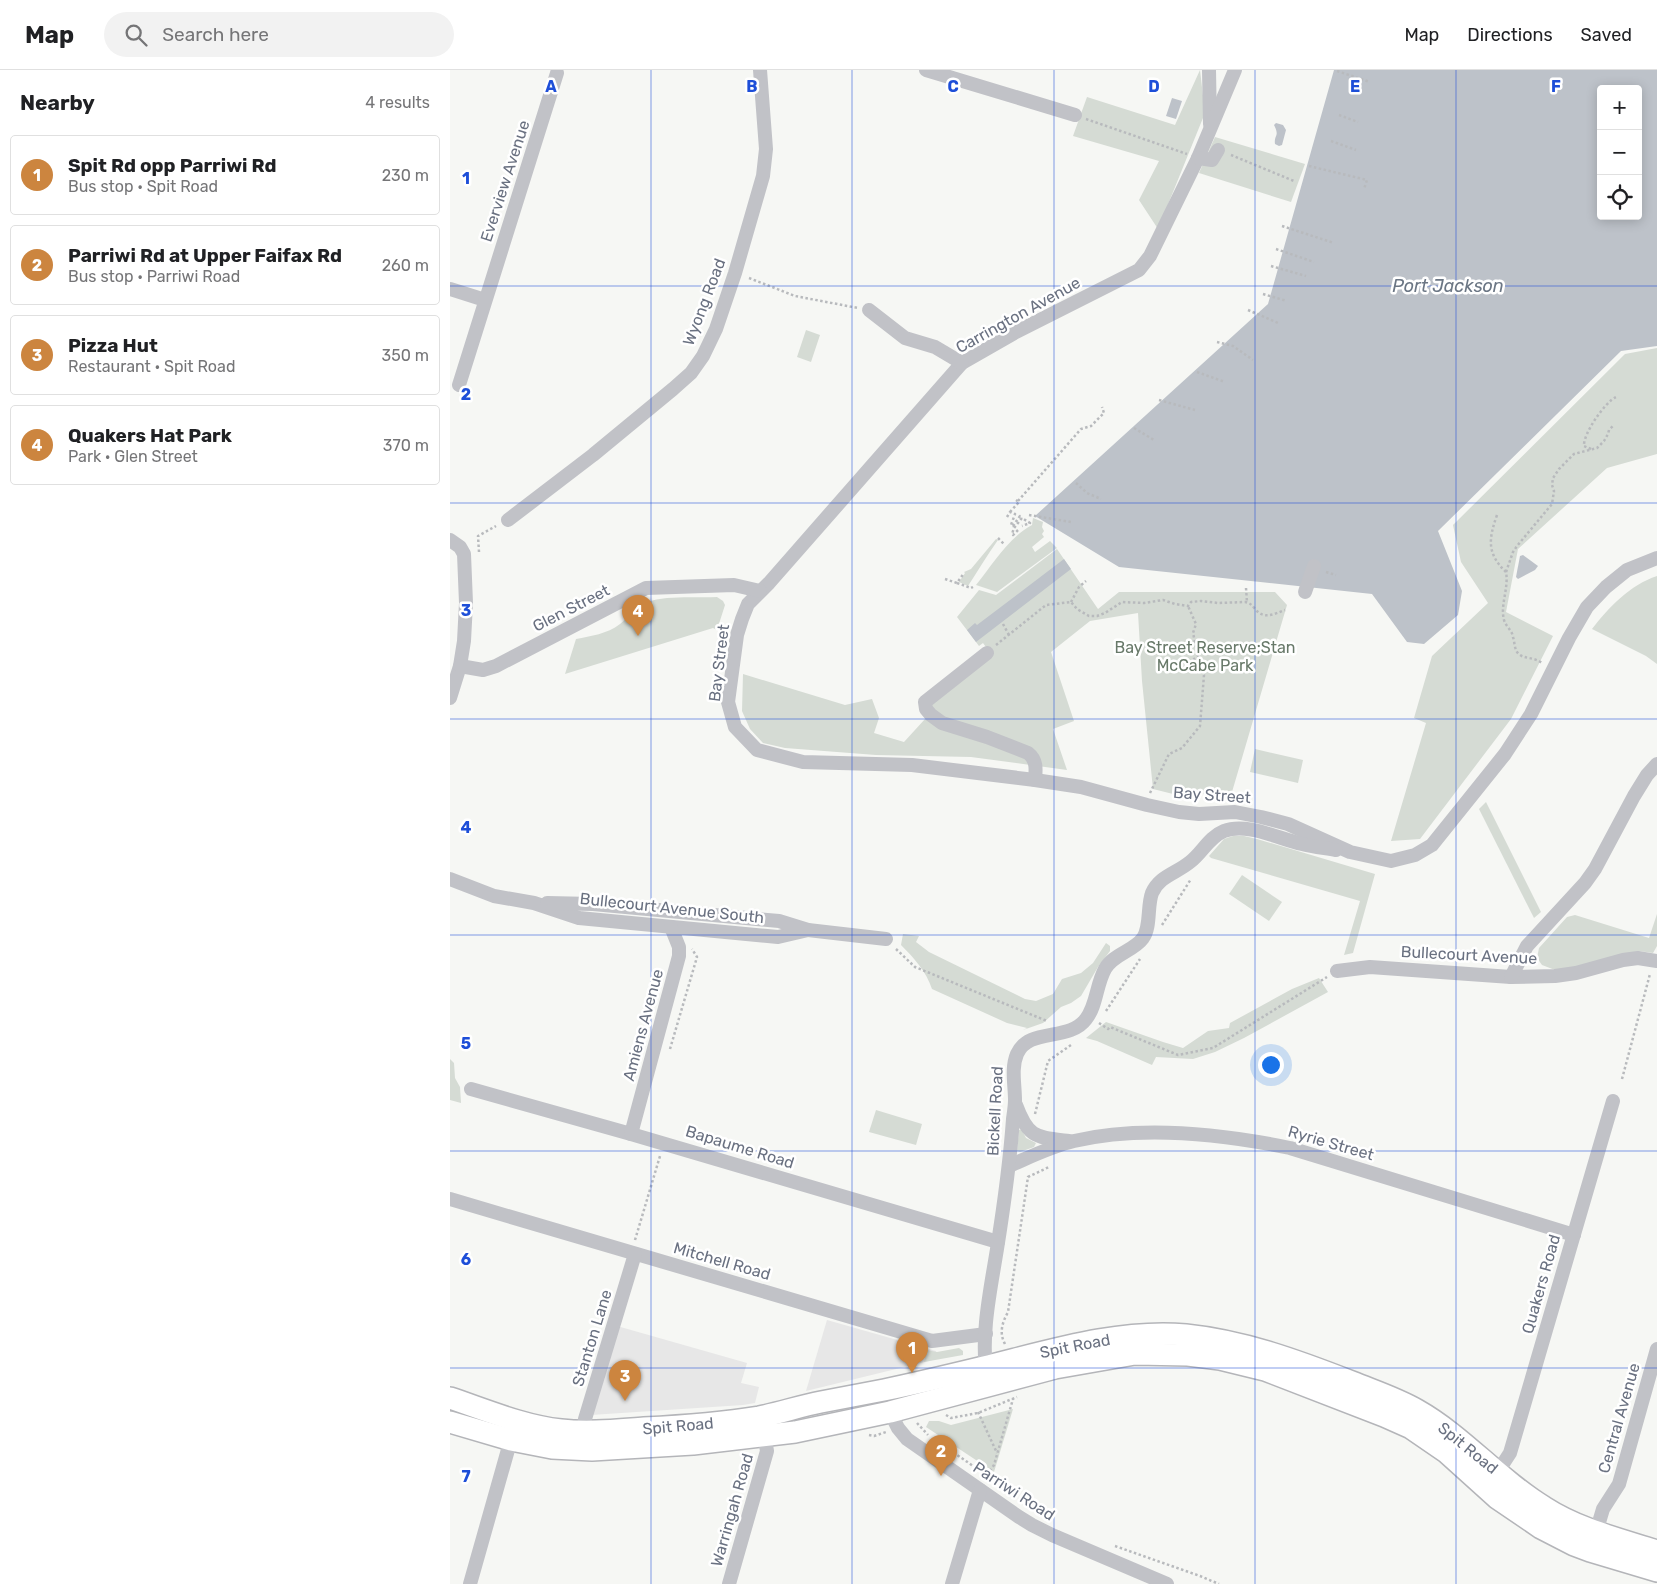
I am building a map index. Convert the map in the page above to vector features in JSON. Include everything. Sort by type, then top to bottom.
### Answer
[{"type":"highway","name":"Spit Road","points":[[450,1422],[514,1430],[552,1429],[583,1432],[675,1427],[762,1426],[795,1432],[890,1412],[988,1376],[1051,1350],[1115,1338],[1155,1334],[1216,1339],[1262,1350],[1314,1368],[1394,1399],[1417,1410],[1451,1432],[1498,1473],[1542,1507],[1564,1519],[1594,1541],[1657,1571]]},
{"type":"highway","name":"Spit Road","points":[[450,1398],[552,1448],[592,1450],[692,1444],[762,1426],[820,1402],[887,1390],[1054,1368],[1135,1354],[1188,1355],[1220,1359],[1265,1370],[1410,1428],[1446,1452],[1497,1498],[1540,1528],[1574,1545],[1594,1541],[1657,1551]]},
{"type":"street","name":"Wyong Road","points":[[508,520],[593,455],[674,389],[703,356],[716,328],[735,273],[763,176],[766,149],[760,70]]},
{"type":"street","points":[[926,70],[1075,115]]},
{"type":"street","name":"Carrington Avenue","points":[[1209,70],[1210,128]]},
{"type":"street","name":"Carrington Avenue","points":[[760,591],[776,576],[962,363],[1016,332],[1139,270],[1150,256],[1198,158],[1235,70]]},
{"type":"street","name":"Everview Avenue","points":[[459,386],[557,73]]},
{"type":"street","points":[[1198,158],[1212,160],[1218,150]]},
{"type":"street","points":[[450,289],[486,300]]},
{"type":"street","points":[[869,310],[905,338],[935,347],[962,363]]},
{"type":"street","points":[[450,540],[460,547],[465,559],[466,603],[464,641],[460,666],[450,698]]},
{"type":"street","name":"Bay Street","points":[[760,591],[748,604],[737,635],[728,702],[734,727],[757,750],[803,762],[912,765],[1034,780],[1148,800],[1179,812],[1200,814],[1234,812],[1288,824],[1350,852],[1391,860],[1415,855],[1432,845],[1505,754],[1531,714],[1569,638],[1587,607],[1627,570],[1657,558]]},
{"type":"street","points":[[1305,592],[1314,566]]},
{"type":"street","name":"Glen Street","points":[[460,666],[483,670],[496,666],[646,588],[734,585],[760,591]]},
{"type":"street","points":[[990,650],[925,702],[926,709],[942,723],[987,737],[1028,753],[1035,762],[1034,780]]},
{"type":"street","points":[[1511,977],[1527,946],[1585,883],[1595,869],[1634,796],[1657,764]]},
{"type":"street","points":[[1072,1031],[1091,1012],[1101,978],[1109,963],[1139,943],[1144,937],[1147,930],[1150,898],[1157,883],[1191,862],[1216,835],[1225,830],[1244,829],[1301,844],[1350,852]]},
{"type":"street","name":"Bullecourt Avenue South","points":[[450,879],[494,896],[534,903],[579,918],[778,937],[808,930]]},
{"type":"street","name":"Bullecourt Avenue South","points":[[534,903],[593,904],[779,921],[808,930],[886,939]]},
{"type":"street","name":"Amiens Avenue","points":[[631,1134],[680,956],[679,947],[670,927]]},
{"type":"street","name":"Bullecourt Avenue","points":[[1337,971],[1370,966],[1511,977],[1555,976],[1576,973],[1623,960],[1656,958]]},
{"type":"street","name":"Bickell Road","points":[[988,1376],[986,1320],[1009,1166],[1015,1102],[1014,1062],[1017,1053],[1030,1040],[1072,1031]]},
{"type":"street","name":"Bapaume Road","points":[[470,1089],[631,1134],[998,1242]]},
{"type":"street","name":"Quakers Road","points":[[1498,1473],[1510,1453],[1613,1101]]},
{"type":"street","name":"Ryrie Street","points":[[1015,1102],[1020,1117],[1030,1132],[1038,1137],[1071,1141]]},
{"type":"street","name":"Ryrie Street","points":[[1009,1166],[1071,1141],[1113,1135],[1155,1132],[1256,1141],[1290,1148],[1574,1234]]},
{"type":"street","name":"Mitchell Road","points":[[450,1199],[932,1341],[986,1334]]},
{"type":"street","name":"Stanton Lane","points":[[583,1432],[635,1254]]},
{"type":"street","name":"Central Avenue","points":[[1594,1541],[1604,1509],[1619,1484],[1657,1349]]},
{"type":"street","name":"Parriwi Road","points":[[890,1412],[906,1439],[1018,1517],[1052,1535],[1167,1584]]},
{"type":"street","name":"Warringah Road","points":[[729,1584],[766,1456],[767,1451],[762,1426]]},
{"type":"street","points":[[470,1584],[514,1430]]},
{"type":"street","points":[[952,1584],[980,1490]]},
{"type":"path","points":[[1337,71],[1370,82]]},
{"type":"path","points":[[1075,115],[1198,158]]},
{"type":"path","points":[[1339,115],[1358,122]]},
{"type":"path","points":[[1331,141],[1356,150]]},
{"type":"path","points":[[1218,150],[1294,181]]},
{"type":"path","points":[[1309,166],[1367,180],[1364,189]]},
{"type":"path","points":[[1282,226],[1334,243]]},
{"type":"path","points":[[1276,248],[1314,262]]},
{"type":"path","points":[[1271,266],[1306,276]]},
{"type":"path","points":[[749,278],[795,296],[869,310]]},
{"type":"path","points":[[1263,294],[1287,301]]},
{"type":"path","points":[[1248,310],[1278,323]]},
{"type":"path","points":[[1218,342],[1233,346],[1253,360]]},
{"type":"path","points":[[1197,372],[1225,382]]},
{"type":"path","points":[[1592,450],[1584,446],[1585,436],[1597,417],[1612,399],[1616,397]]},
{"type":"path","points":[[1159,400],[1195,410]]},
{"type":"path","points":[[1007,517],[1019,502],[1017,500],[1081,429],[1091,426],[1104,413],[1102,407]]},
{"type":"path","points":[[1543,664],[1535,658],[1520,656],[1515,650],[1513,634],[1506,626],[1504,618],[1507,585],[1506,572],[1517,546],[1552,504],[1553,478],[1559,469],[1574,454],[1592,450],[1604,441],[1609,430],[1614,425]]},
{"type":"path","points":[[1134,428],[1154,440]]},
{"type":"path","points":[[1076,483],[1088,493],[1101,499]]},
{"type":"path","points":[[1010,512],[1015,514],[1011,525],[1013,526],[1020,516],[1030,523],[1022,526]]},
{"type":"path","points":[[1029,515],[1071,522]]},
{"type":"path","points":[[1497,515],[1491,532],[1490,546],[1499,566],[1506,572]]},
{"type":"path","points":[[1018,530],[1012,534],[1022,518]]},
{"type":"path","points":[[479,555],[478,536],[508,520]]},
{"type":"path","points":[[998,538],[1005,545]]},
{"type":"path","points":[[957,582],[964,573]]},
{"type":"path","points":[[945,579],[971,588],[973,587]]},
{"type":"path","points":[[1086,581],[1072,597],[1072,602],[1078,609],[1089,616],[1105,613],[1122,602],[1144,603],[1164,600],[1188,606]]},
{"type":"path","points":[[1246,588],[1247,602]]},
{"type":"path","points":[[1188,606],[1191,602],[1218,603],[1234,601],[1247,602],[1258,613],[1264,615],[1275,614],[1285,610]]},
{"type":"path","points":[[990,650],[1046,605],[1072,602]]},
{"type":"path","points":[[1148,800],[1169,754],[1182,748],[1200,726],[1204,675],[1194,659],[1198,656],[1193,633],[1196,624],[1188,606]]},
{"type":"path","points":[[1002,624],[1009,635]]},
{"type":"path","points":[[886,939],[915,967],[1072,1031]]},
{"type":"path","points":[[669,1051],[697,957],[691,946]]},
{"type":"path","points":[[1622,1079],[1656,958]]},
{"type":"path","points":[[1099,1023],[1108,1029],[1110,1027],[1178,1055],[1213,1048],[1337,971]]},
{"type":"path","points":[[637,1234],[657,1165]]},
{"type":"path","points":[[1003,1322],[1008,1312],[1028,1177],[1049,1167]]},
{"type":"path","points":[[987,1475],[994,1465],[1013,1399]]},
{"type":"path","points":[[978,1412],[997,1454]]},
{"type":"path","points":[[916,1422],[926,1434],[1042,1513]]},
{"type":"path","points":[[1110,1544],[1219,1584]]},
{"type":"shaded area","points":[[827,1320],[936,1351],[933,1360],[806,1391]]},
{"type":"shaded area","points":[[617,1326],[747,1363],[741,1383],[759,1387],[755,1403],[591,1415]]},
{"type":"green space","points":[[1200,70],[1205,113],[1158,229],[1139,200],[1159,161],[1073,136],[1087,97],[1175,125]]},
{"type":"green space","points":[[1215,137],[1305,164],[1291,202],[1199,173]]},
{"type":"green space","points":[[806,330],[820,335],[811,362],[797,357]]},
{"type":"green space","points":[[1657,348],[1657,454],[1607,468],[1518,549],[1506,612],[1553,636],[1511,719],[1420,839],[1391,841],[1426,723],[1414,718],[1432,656],[1488,603],[1461,562],[1453,525],[1625,354]]},
{"type":"green space","points":[[1033,518],[1043,522],[1042,527],[1044,531],[1042,534],[1044,537],[1032,547],[1035,552],[1050,541],[1057,548],[997,592],[976,585],[1008,544],[1023,530],[1032,525]]},
{"type":"green space","points":[[996,539],[998,540],[968,586],[959,582],[964,572],[971,569]]},
{"type":"green space","name":"Bay Street Reserve;Stan McCabe Park","points":[[1057,549],[1098,609],[1119,592],[1275,592],[1287,605],[1232,792],[1185,797],[1153,789],[1142,681],[1138,613],[1090,621],[1051,652],[1074,721],[1053,729],[1067,770],[971,757],[876,755],[785,748],[763,743],[750,729],[742,711],[743,674],[845,705],[872,699],[879,718],[874,733],[904,742],[925,719],[931,702],[991,654],[983,643],[979,646],[957,617],[979,590],[996,595]]},
{"type":"green space","points":[[1657,576],[1657,664],[1646,656],[1592,629],[1629,591]]},
{"type":"green space","points":[[717,597],[725,605],[717,630],[713,628],[565,674],[576,639],[610,630],[643,604],[663,598]]},
{"type":"green space","points":[[1255,749],[1303,760],[1298,783],[1250,772]]},
{"type":"green space","points":[[1486,802],[1541,912],[1534,918],[1479,809]]},
{"type":"green space","points":[[1233,836],[1257,839],[1375,874],[1353,953],[1344,955],[1360,901],[1209,856],[1224,839]]},
{"type":"green space","points":[[1242,875],[1282,902],[1269,921],[1229,894]]},
{"type":"green space","points":[[1657,914],[1657,946],[1653,953],[1639,951],[1582,966],[1555,970],[1542,965],[1537,958],[1539,948],[1567,917],[1575,915],[1649,938]]},
{"type":"green space","points":[[903,934],[919,936],[916,942],[929,952],[1025,999],[1036,1001],[1053,994],[1062,979],[1081,973],[1093,963],[1106,943],[1110,946],[1110,951],[1081,996],[1061,1007],[1043,1023],[1023,1030],[1027,1028],[1007,1023],[932,989],[923,971],[901,945]]},
{"type":"green space","points":[[1319,978],[1328,992],[1244,1038],[1215,1052],[1193,1059],[1156,1057],[1152,1065],[1086,1038],[1106,1022],[1183,1048],[1208,1031],[1229,1028],[1230,1023],[1292,989]]},
{"type":"green space","points":[[450,1059],[454,1063],[455,1078],[460,1087],[461,1103],[450,1100]]},
{"type":"green space","points":[[876,1110],[922,1124],[916,1145],[869,1132]]},
{"type":"green space","points":[[1019,1130],[1022,1130],[1026,1138],[1036,1143],[1034,1147],[1020,1152],[1017,1151]]},
{"type":"green space","points":[[959,1348],[963,1351],[963,1355],[924,1362],[927,1350],[937,1352]]},
{"type":"green space","points":[[1013,1409],[994,1472],[926,1427],[929,1421],[939,1421],[951,1425]]},
{"type":"water","name":"Port Jackson","points":[[1334,70],[1657,70],[1657,346],[1621,351],[1438,531],[1462,591],[1458,615],[1424,644],[1407,642],[1372,594],[1119,567],[1035,516],[1268,304]]},
{"type":"water","points":[[1172,98],[1182,101],[1176,119],[1166,116]]},
{"type":"water","points":[[1276,123],[1283,125],[1286,130],[1282,145],[1279,146],[1275,144],[1277,134],[1274,125]]},
{"type":"water","points":[[1523,555],[1538,566],[1535,570],[1518,579],[1516,577],[1520,556]]},
{"type":"water","points":[[1064,559],[1071,569],[976,642],[967,630],[975,623],[977,625]]},
{"type":"place","name":"Quakers Hat Park","points":[[638,636]]},
{"type":"place","name":"Spit Rd opp Parriwi Rd","points":[[912,1373]]},
{"type":"place","name":"Pizza Hut","points":[[625,1401]]},
{"type":"place","name":"Parriwi Rd at Upper Faifax Rd","points":[[941,1476]]}]
